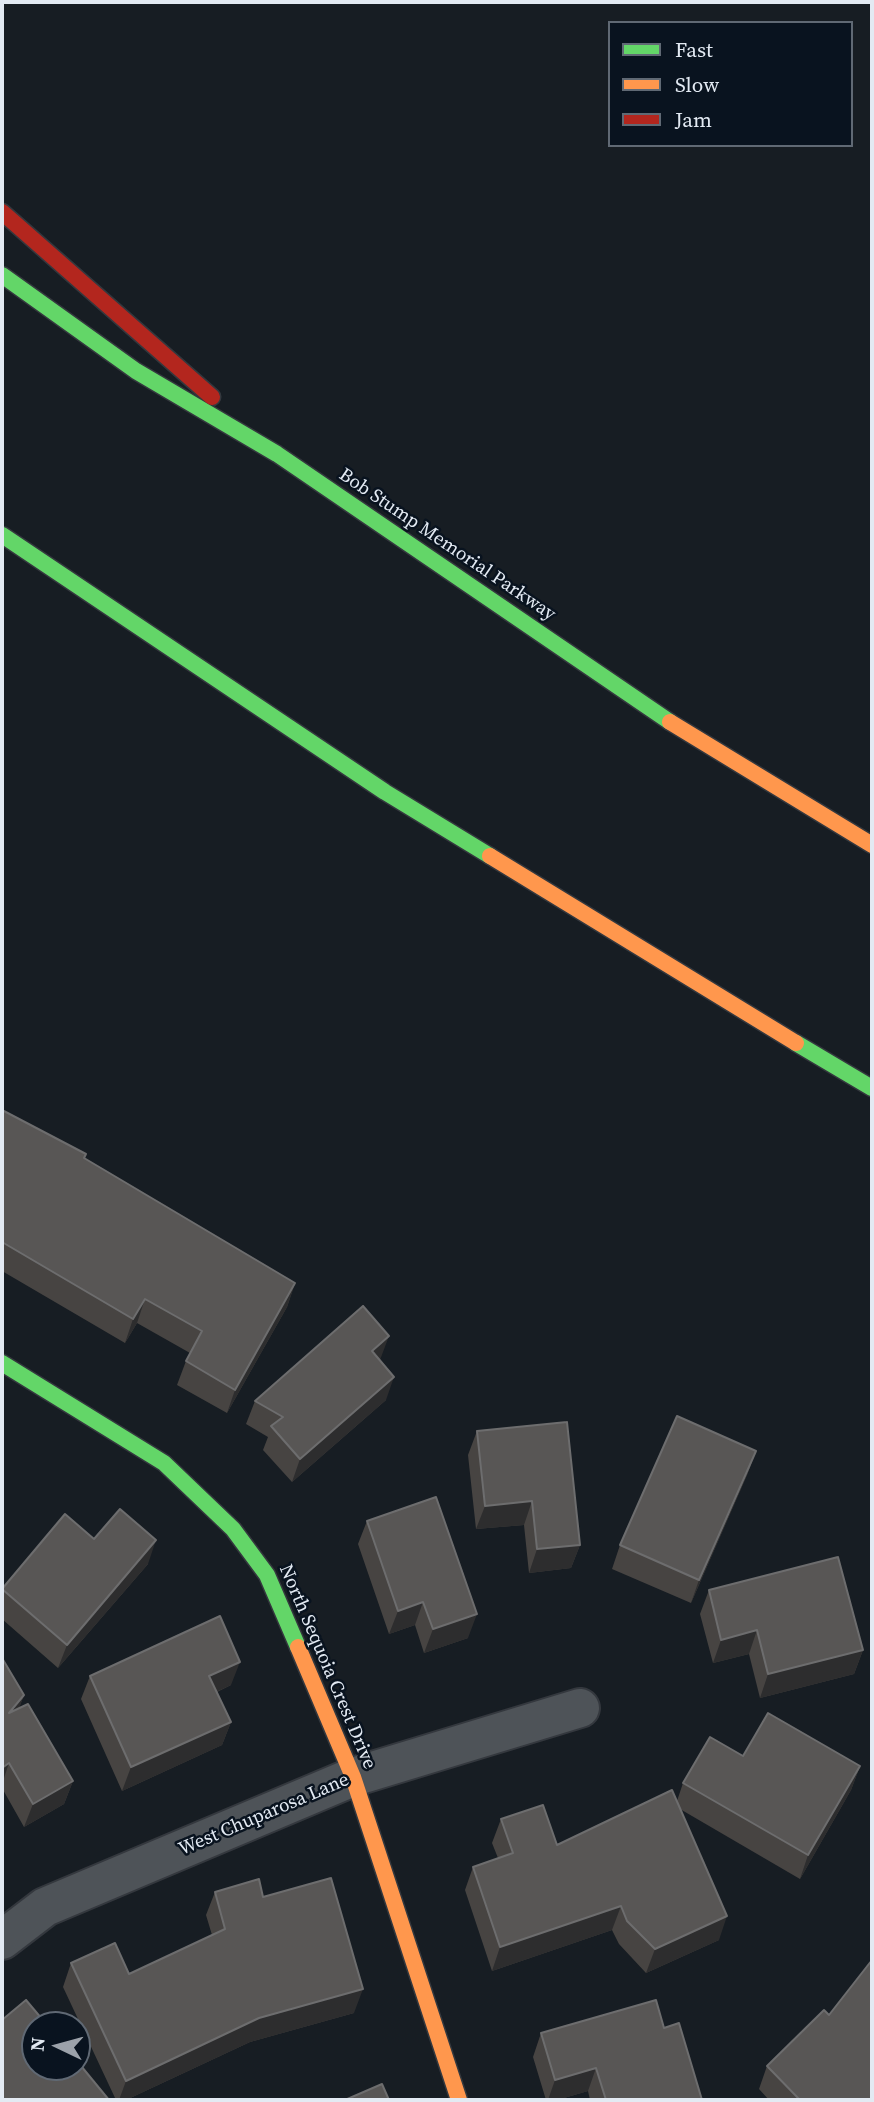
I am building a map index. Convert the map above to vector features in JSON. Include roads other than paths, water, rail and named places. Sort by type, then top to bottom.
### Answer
[{"type":"main road","points":[[2,212],[277,454]]},
{"type":"main road","name":"Bob Stump Memorial Parkway","points":[[2,275],[136,371],[277,454],[655,713],[872,845]]},
{"type":"main road","points":[[2,535],[385,792],[872,1088]]},
{"type":"main road","name":"North Sequoia Crest Drive","points":[[2,1363],[164,1463],[233,1529],[267,1575],[353,1777],[459,2100]]},
{"type":"street","name":"West Chuparosa Lane","points":[[2,1940],[45,1907],[353,1777],[580,1707]]}]
